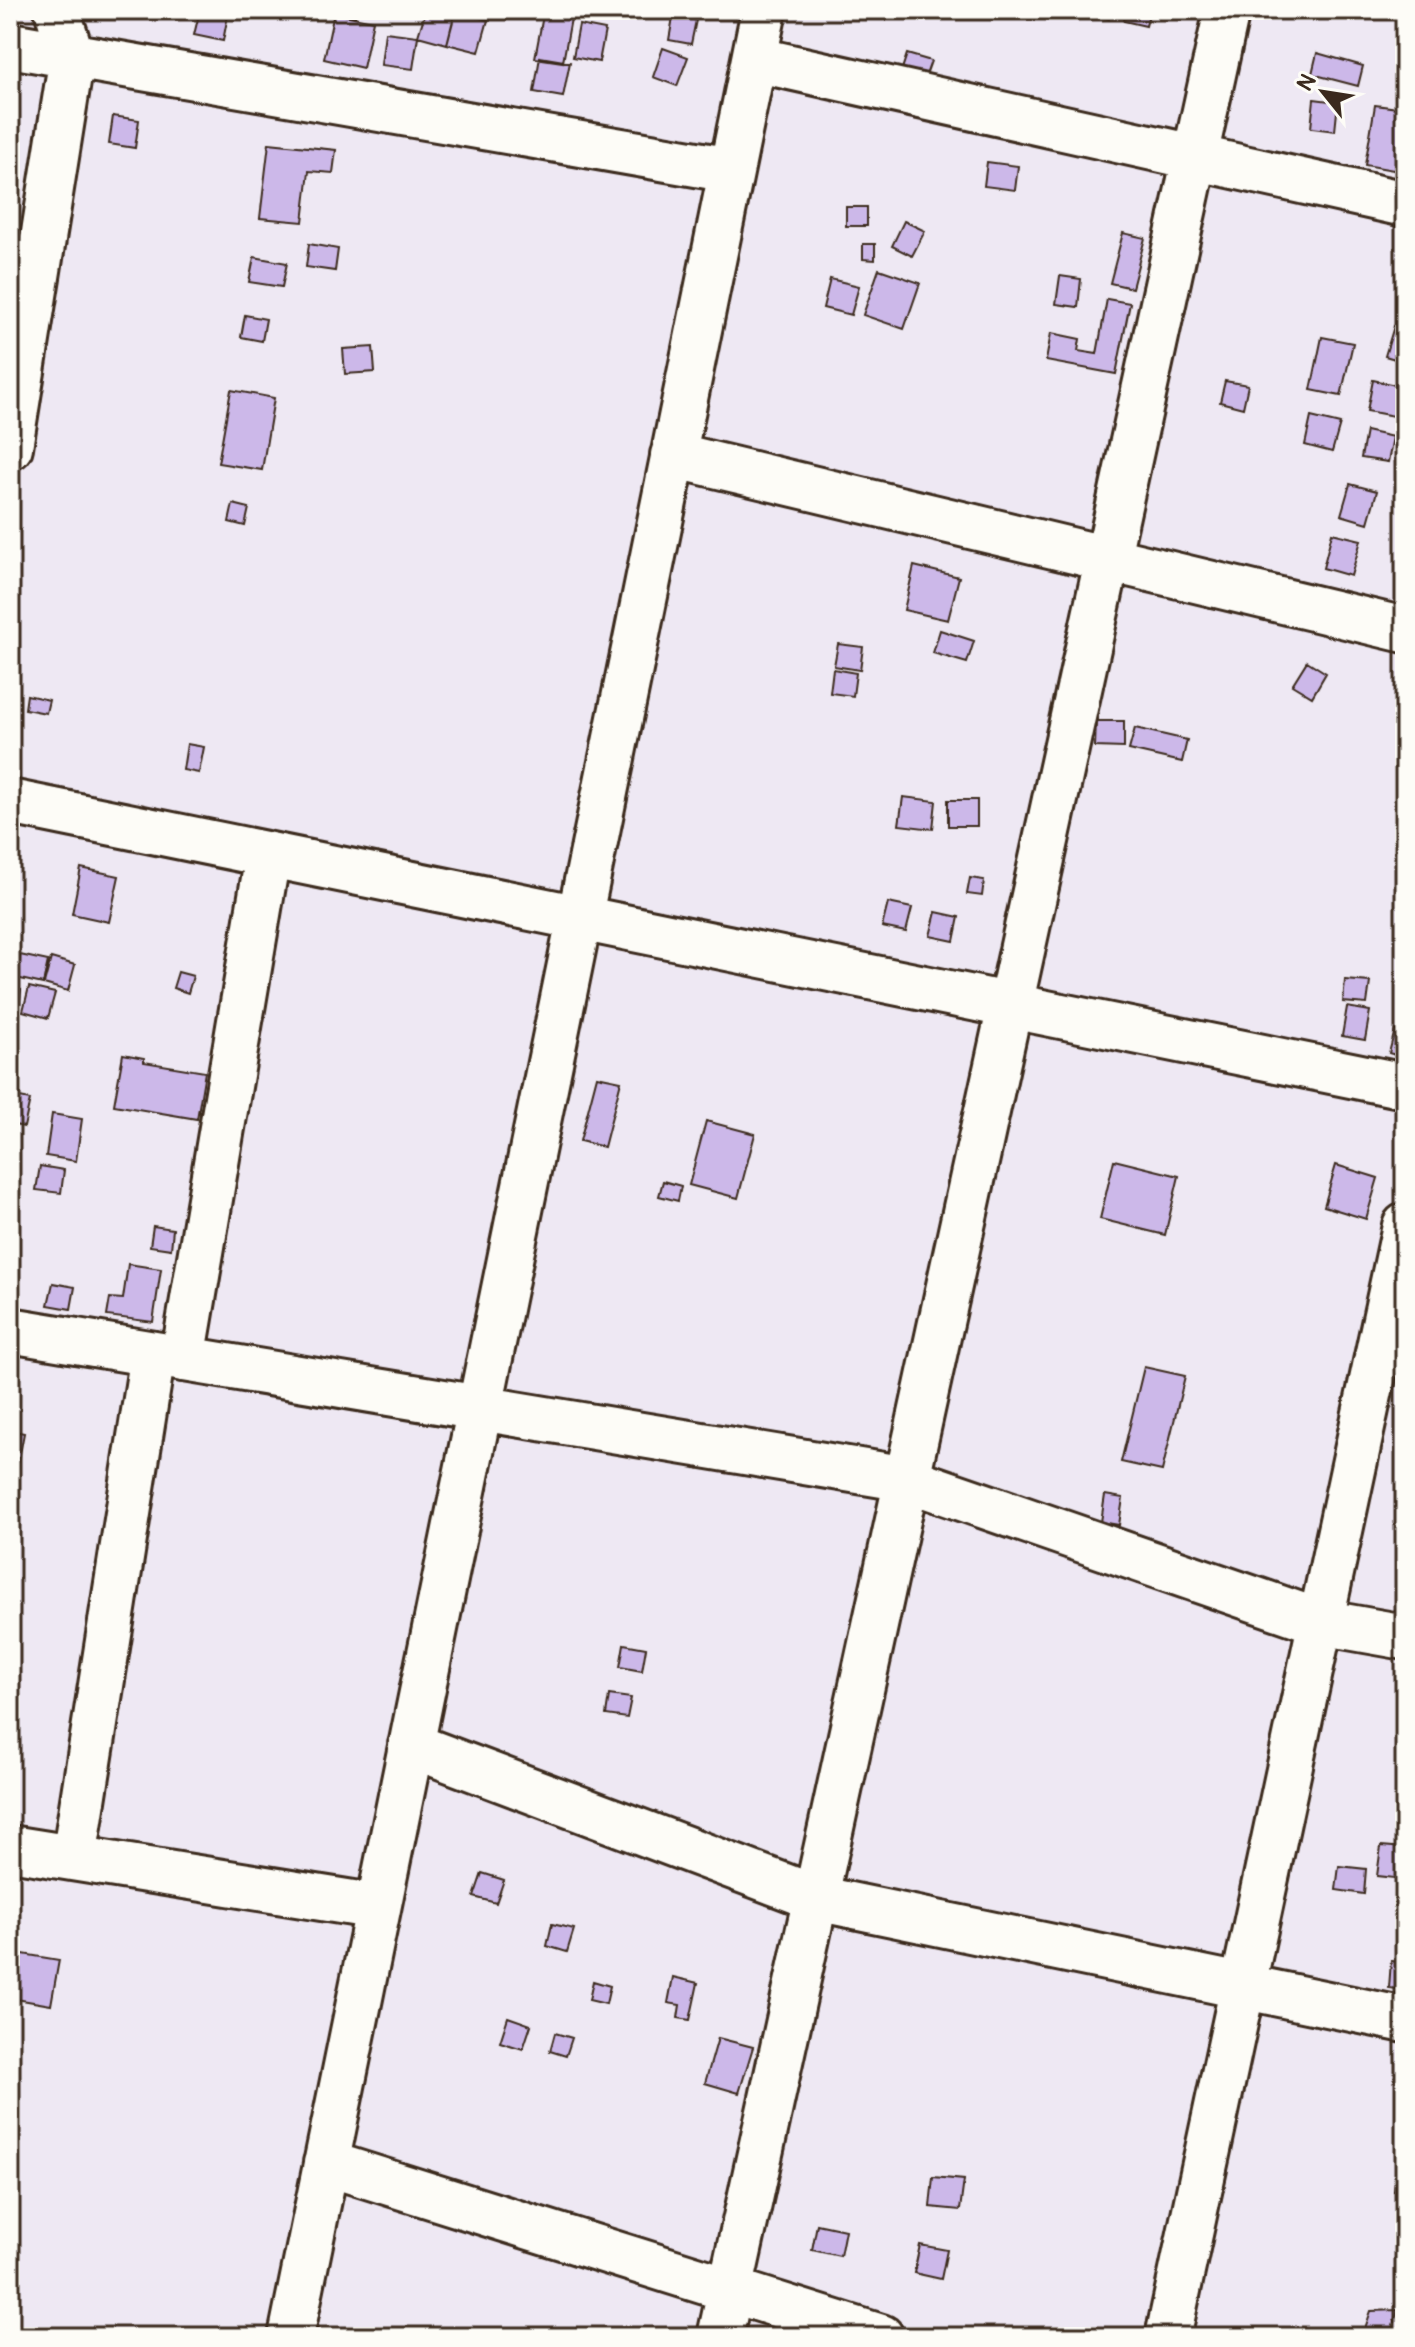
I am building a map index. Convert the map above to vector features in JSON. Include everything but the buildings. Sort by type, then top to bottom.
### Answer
[{"type":"street","points":[[10,447],[72,56],[57,10]]},
{"type":"street","points":[[291,2337],[764,10]]},
{"type":"street","points":[[720,2337],[1227,10]]},
{"type":"street","points":[[10,45],[731,170]]},
{"type":"street","points":[[754,59],[1405,204]]},
{"type":"street","points":[[673,455],[1405,630]]},
{"type":"street","points":[[10,802],[1405,1086]]},
{"type":"street","points":[[74,1858],[168,1357],[268,855]]},
{"type":"street","points":[[1168,2337],[1405,1226]]},
{"type":"street","points":[[10,1330],[907,1479],[1320,1622],[1405,1637]]},
{"type":"street","points":[[411,1745],[816,1898],[1405,2020]]},
{"type":"street","points":[[10,1848],[378,1907]]},
{"type":"street","points":[[326,2163],[881,2337]]}]
